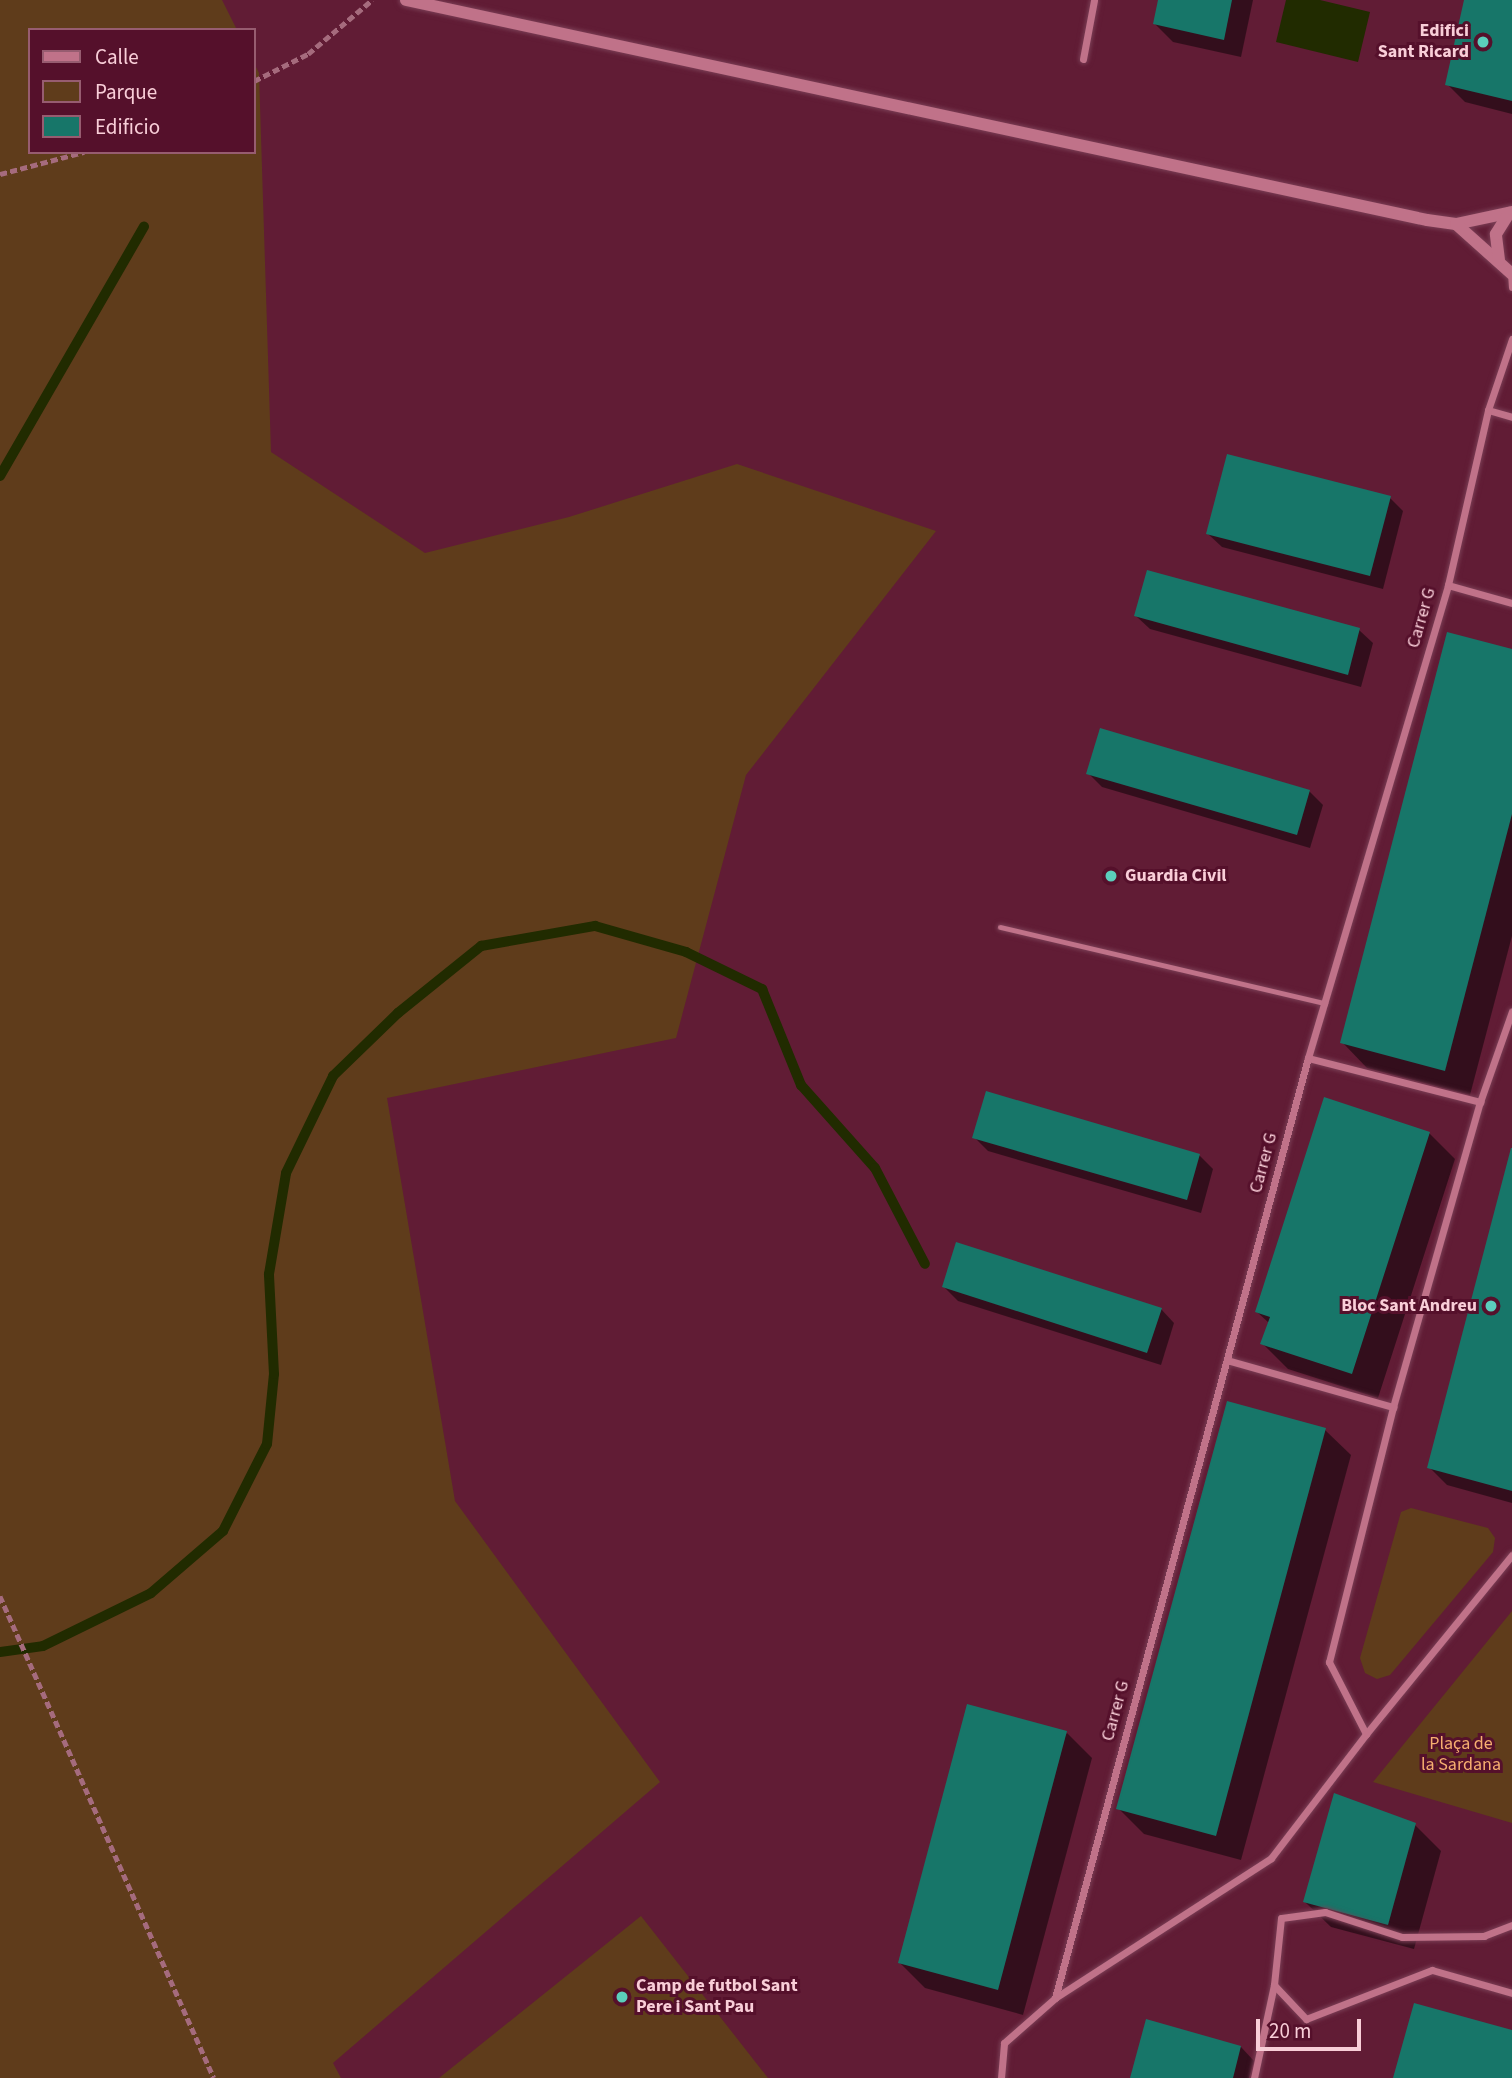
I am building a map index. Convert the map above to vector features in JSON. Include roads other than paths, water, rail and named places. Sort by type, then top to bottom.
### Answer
[{"type":"street","points":[[406,0],[1427,220],[1457,224],[1511,212]]},
{"type":"street","points":[[1083,60],[1094,0]]},
{"type":"street","points":[[1499,260],[1496,234],[1511,212]]},
{"type":"street","points":[[1457,224],[1499,260],[1511,274],[1512,287]]},
{"type":"street","name":"Carrer G","points":[[1055,1998],[1308,1058],[1448,585],[1488,410],[1512,339]]},
{"type":"street","points":[[1488,410],[1512,417]]},
{"type":"street","points":[[1448,585],[1512,603]]},
{"type":"street","points":[[1366,1734],[1329,1662],[1393,1407],[1480,1102],[1512,1014]]},
{"type":"street","points":[[1308,1058],[1480,1102]]},
{"type":"street","points":[[1227,1360],[1393,1407]]},
{"type":"street","points":[[1001,2078],[1004,2043],[1055,1998],[1271,1858],[1366,1734],[1512,1555]]},
{"type":"street","points":[[1254,2078],[1274,1985],[1281,1919],[1325,1912],[1402,1937],[1484,1936],[1512,1925]]},
{"type":"street","points":[[1274,1985],[1306,2019],[1432,1970],[1512,1993]]},
{"type":"lane","points":[[1000,927],[1325,1003]]},
{"type":"waterway","points":[[0,476],[144,227]]},
{"type":"waterway","points":[[0,1652],[43,1646],[151,1593],[223,1531],[267,1444],[274,1374],[269,1274],[286,1173],[333,1076],[398,1013],[481,946],[595,926],[686,952],[762,989],[801,1085],[875,1168],[925,1264]]},
{"type":"place","name":"Edifici Sant Ricard","points":[[1483,42]]},
{"type":"place","name":"Guardia Civil","points":[[1111,876]]},
{"type":"place","name":"Bloc Sant Andreu","points":[[1491,1306]]},
{"type":"place","name":"Camp de futbol Sant Pere i Sant Pau","points":[[622,1997]]},
{"type":"park label","name":"Plaça de la Sardana","points":[[1461,1755]]}]
